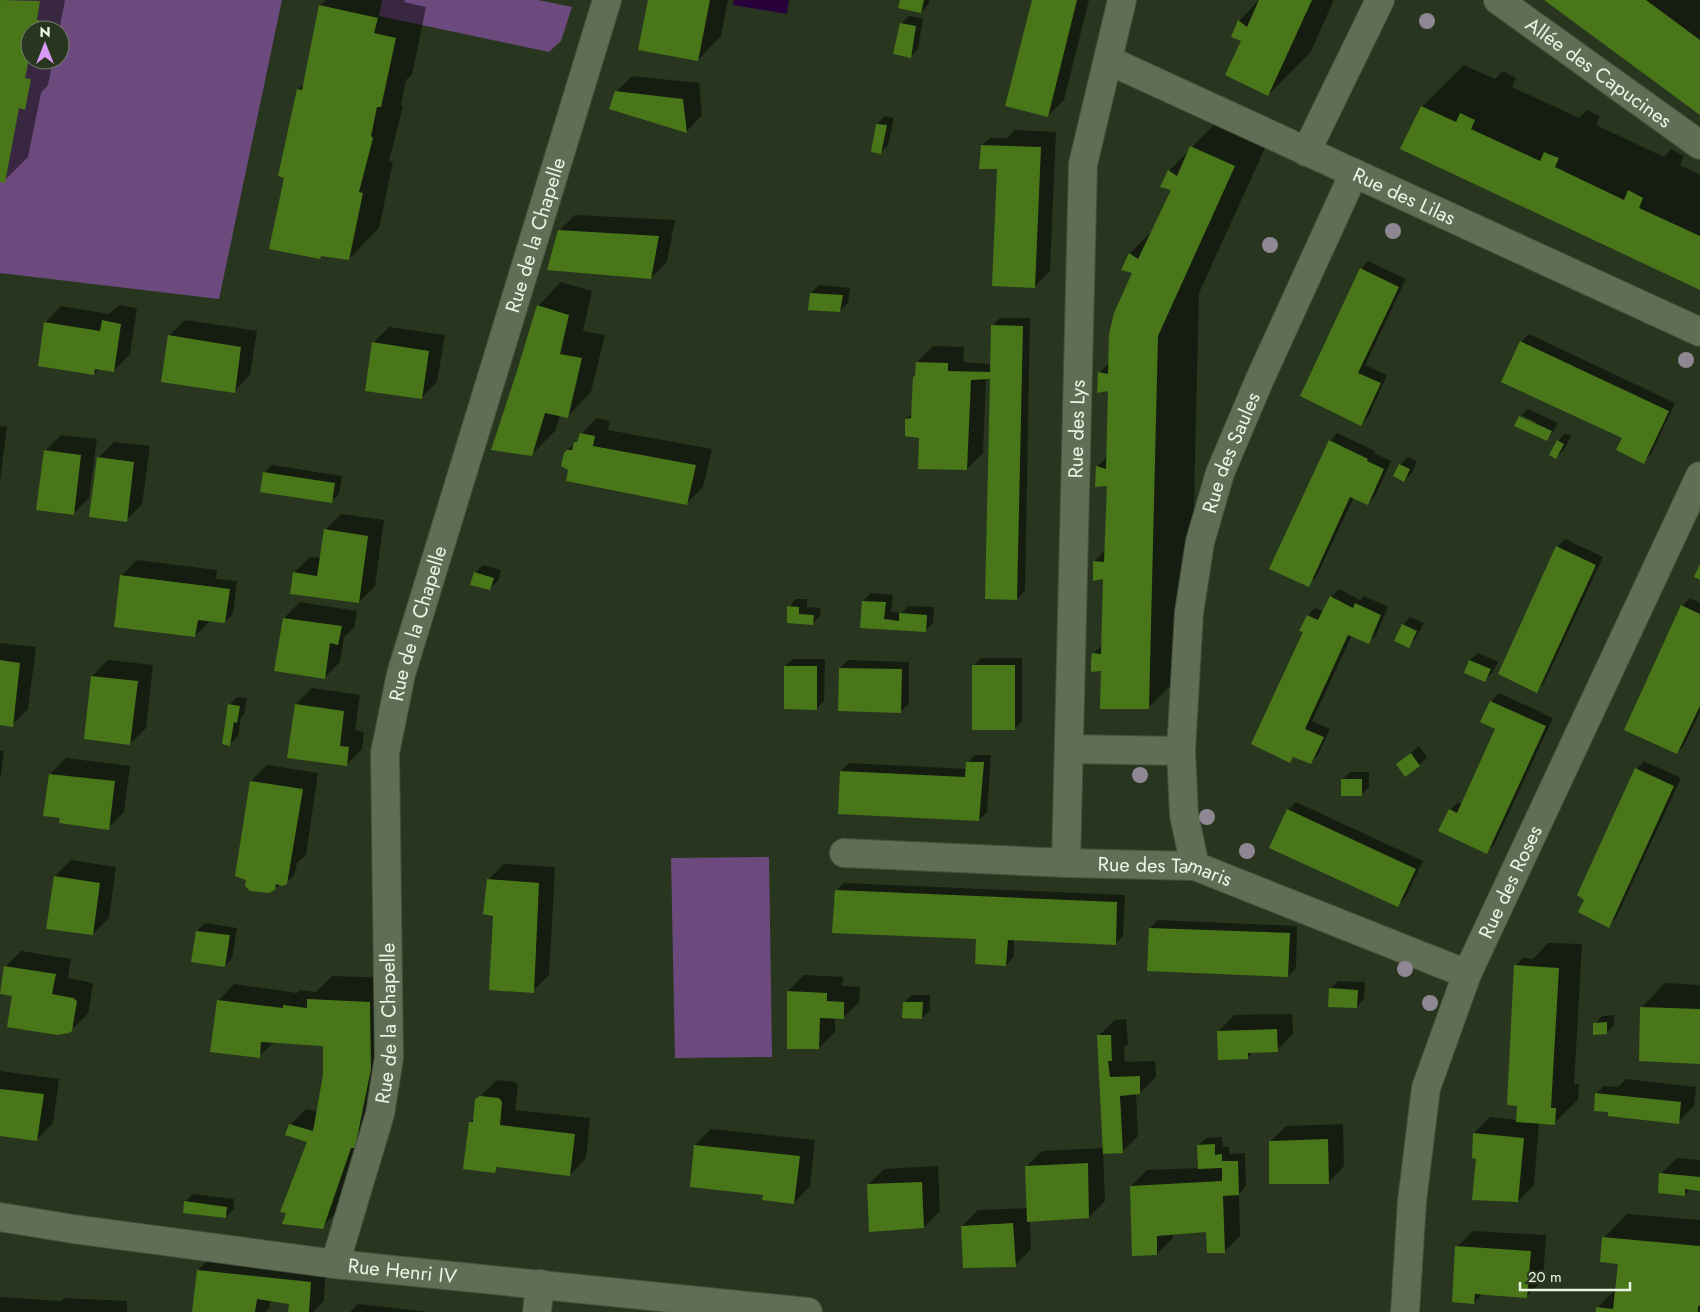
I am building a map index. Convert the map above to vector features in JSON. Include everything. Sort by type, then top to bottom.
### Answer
[{"type":"street","name":"Rue de la Chapelle","points":[[335,1264],[380,1114],[389,1058],[385,754],[402,674],[607,0]]},
{"type":"street","name":"Rue des Lys","points":[[1066,863],[1083,164],[1122,0]]},
{"type":"street","points":[[1306,152],[1380,0]]},
{"type":"street","name":"Allée des Capucines","points":[[1498,0],[1700,145]]},
{"type":"street","name":"Rue des Lilas","points":[[1108,60],[1700,332]]},
{"type":"street","name":"Rue des Saules","points":[[1195,866],[1184,815],[1182,751],[1189,613],[1200,542],[1220,473],[1259,381],[1354,174]]},
{"type":"street","name":"Rue des Roses","points":[[1405,1312],[1412,1201],[1426,1088],[1467,974],[1700,476]]},
{"type":"street","points":[[1069,749],[1182,751]]},
{"type":"street","name":"Rue des Tamaris","points":[[844,853],[1066,863],[1195,866],[1467,974]]},
{"type":"street","name":"Rue Henri IV","points":[[0,1217],[335,1264],[808,1312]]},
{"type":"street","points":[[537,1312],[540,1284]]},
{"type":"shaded area","points":[[0,0],[282,0],[219,299],[0,273]]},
{"type":"shaded area","points":[[382,0],[538,0],[572,7],[561,41],[549,52],[379,16]]},
{"type":"shaded area","points":[[734,0],[789,0],[787,14],[733,5]]},
{"type":"shaded area","points":[[769,857],[772,1057],[675,1058],[671,858]]},
{"type":"building","points":[[0,0],[40,1],[37,20],[20,20],[20,70],[27,70],[25,78],[31,79],[25,110],[19,108],[5,183],[0,182]]},
{"type":"building","points":[[648,0],[710,0],[698,61],[638,50]]},
{"type":"building","points":[[900,0],[924,0],[921,13],[898,8]]},
{"type":"building","points":[[1032,0],[1077,0],[1048,117],[1005,106]]},
{"type":"building","points":[[1259,0],[1312,0],[1268,96],[1225,75],[1241,41],[1231,37],[1238,20],[1247,27]]},
{"type":"building","points":[[1544,0],[1646,0],[1700,40],[1700,115]]},
{"type":"building","points":[[319,5],[378,18],[374,33],[396,38],[381,107],[377,107],[371,136],[373,138],[359,192],[363,193],[349,260],[321,256],[320,259],[269,249],[284,178],[278,176],[297,89],[302,90]]},
{"type":"building","points":[[900,23],[916,26],[911,58],[893,54]]},
{"type":"building","points":[[615,91],[683,99],[687,133],[609,109]]},
{"type":"building","points":[[1421,106],[1456,122],[1460,113],[1475,120],[1471,129],[1540,161],[1544,152],[1559,158],[1555,167],[1624,200],[1628,190],[1643,198],[1639,208],[1700,236],[1700,290],[1400,149]]},
{"type":"building","points":[[876,124],[887,125],[881,154],[871,152]]},
{"type":"building","points":[[981,145],[1041,147],[1035,288],[992,286],[997,169],[979,169]]},
{"type":"building","points":[[1190,146],[1235,166],[1158,336],[1149,709],[1100,709],[1101,671],[1091,672],[1091,662],[1092,653],[1101,654],[1103,579],[1093,581],[1093,561],[1104,562],[1107,486],[1095,487],[1096,466],[1106,469],[1108,391],[1097,393],[1098,372],[1108,374],[1109,334],[1114,313],[1132,273],[1121,270],[1129,253],[1138,259],[1171,190],[1160,187],[1168,170],[1177,176]]},
{"type":"building","points":[[558,230],[659,236],[651,279],[547,270]]},
{"type":"building","points":[[1360,268],[1399,287],[1358,373],[1381,383],[1361,426],[1300,396]]},
{"type":"building","points":[[810,293],[843,295],[840,312],[808,310]]},
{"type":"building","points":[[537,305],[569,315],[560,354],[582,358],[568,418],[545,413],[532,456],[491,450],[516,374]]},
{"type":"building","points":[[102,320],[121,324],[114,372],[95,369],[94,375],[38,366],[44,322],[100,331]]},
{"type":"building","points":[[991,325],[1023,326],[1017,600],[985,599],[990,379],[971,380],[967,470],[918,469],[919,438],[905,436],[905,419],[911,418],[913,377],[915,376],[916,362],[948,363],[948,371],[990,372]]},
{"type":"building","points":[[168,335],[241,347],[235,393],[161,382]]},
{"type":"building","points":[[1520,341],[1669,411],[1644,464],[1616,450],[1622,438],[1501,382]]},
{"type":"building","points":[[372,342],[429,351],[422,399],[365,391]]},
{"type":"building","points":[[1519,416],[1552,431],[1547,441],[1514,426]]},
{"type":"building","points":[[580,433],[595,436],[593,446],[696,465],[687,505],[566,481],[568,470],[561,466],[564,453],[567,450],[572,450],[574,442],[577,442]]},
{"type":"building","points":[[1329,440],[1384,469],[1368,505],[1350,497],[1309,587],[1269,569]]},
{"type":"building","points":[[1557,440],[1564,444],[1556,459],[1549,455]]},
{"type":"building","points":[[44,450],[81,455],[74,515],[36,510]]},
{"type":"building","points":[[97,457],[134,462],[127,522],[89,517]]},
{"type":"building","points":[[1399,464],[1410,469],[1404,482],[1393,476]]},
{"type":"building","points":[[263,472],[335,483],[332,503],[260,492]]},
{"type":"building","points":[[324,529],[368,536],[359,603],[290,594],[293,572],[317,576]]},
{"type":"building","points":[[1556,546],[1596,565],[1537,693],[1498,674]]},
{"type":"building","points":[[1700,564],[1700,580],[1694,577]]},
{"type":"building","points":[[474,572],[494,578],[490,590],[470,585]]},
{"type":"building","points":[[120,575],[230,589],[225,623],[198,620],[195,637],[114,627]]},
{"type":"building","points":[[1330,596],[1353,608],[1355,603],[1381,615],[1369,644],[1348,635],[1305,729],[1324,737],[1311,764],[1293,757],[1290,763],[1251,744],[1303,632],[1299,631],[1307,615],[1318,620]]},
{"type":"building","points":[[862,601],[886,602],[884,619],[899,621],[899,613],[927,615],[926,632],[860,628]]},
{"type":"building","points":[[1681,605],[1700,614],[1700,706],[1677,754],[1624,730]]},
{"type":"building","points":[[787,606],[799,607],[799,614],[814,615],[813,625],[787,623]]},
{"type":"building","points":[[283,618],[342,626],[338,645],[330,643],[325,679],[274,671]]},
{"type":"building","points":[[1402,624],[1417,631],[1409,648],[1394,641]]},
{"type":"building","points":[[0,660],[20,663],[13,727],[0,725]]},
{"type":"building","points":[[1469,660],[1491,669],[1485,682],[1464,673]]},
{"type":"building","points":[[972,665],[1015,665],[1015,730],[972,730]]},
{"type":"building","points":[[784,666],[817,666],[817,710],[784,709]]},
{"type":"building","points":[[839,668],[902,669],[901,713],[838,711]]},
{"type":"building","points":[[91,676],[138,681],[130,745],[84,739]]},
{"type":"building","points":[[1490,701],[1546,726],[1487,854],[1438,831],[1449,809],[1457,813],[1495,729],[1480,722]]},
{"type":"building","points":[[228,704],[240,706],[237,723],[234,722],[230,746],[222,744]]},
{"type":"building","points":[[295,704],[344,711],[340,746],[349,747],[347,766],[287,758]]},
{"type":"building","points":[[1411,753],[1420,766],[1405,777],[1396,764]]},
{"type":"building","points":[[966,762],[984,762],[979,821],[838,814],[840,771],[965,777]]},
{"type":"building","points":[[1635,768],[1674,786],[1609,928],[1578,912],[1584,900],[1577,895]]},
{"type":"building","points":[[49,774],[115,781],[109,830],[59,823],[60,818],[43,816]]},
{"type":"building","points":[[1341,779],[1362,779],[1362,796],[1341,796]]},
{"type":"building","points":[[250,781],[303,789],[287,884],[282,886],[276,884],[275,890],[269,893],[250,891],[245,886],[246,880],[235,876]]},
{"type":"building","points":[[1287,809],[1416,869],[1398,907],[1269,848]]},
{"type":"building","points":[[54,876],[100,883],[93,935],[46,929]]},
{"type":"building","points":[[487,879],[539,883],[534,993],[489,990],[493,916],[483,914]]},
{"type":"building","points":[[835,890],[1117,902],[1116,945],[1008,940],[1006,966],[975,964],[976,939],[832,933]]},
{"type":"building","points":[[1149,928],[1290,933],[1288,977],[1147,971]]},
{"type":"building","points":[[196,931],[230,935],[225,967],[191,962]]},
{"type":"building","points":[[1514,965],[1559,968],[1551,1108],[1556,1108],[1555,1125],[1516,1122],[1517,1106],[1507,1105]]},
{"type":"building","points":[[4,966],[56,974],[52,994],[73,998],[77,1001],[72,1031],[57,1035],[7,1027],[12,996],[0,994]]},
{"type":"building","points":[[1329,988],[1358,990],[1357,1008],[1328,1007]]},
{"type":"building","points":[[787,991],[827,993],[827,1001],[844,1002],[844,1019],[820,1018],[819,1049],[787,1049]]},
{"type":"building","points":[[307,999],[370,1002],[371,1069],[355,1148],[351,1148],[323,1229],[282,1224],[286,1213],[280,1212],[307,1142],[285,1135],[289,1124],[313,1131],[323,1075],[323,1046],[261,1042],[260,1058],[210,1052],[217,1000],[283,1008],[283,1005],[307,1008]]},
{"type":"building","points":[[903,1002],[923,1002],[922,1019],[902,1018]]},
{"type":"building","points":[[1640,1007],[1700,1009],[1700,1064],[1639,1061]]},
{"type":"building","points":[[1607,1022],[1607,1034],[1593,1035],[1593,1023]]},
{"type":"building","points":[[1277,1029],[1278,1052],[1248,1053],[1248,1059],[1218,1060],[1217,1031]]},
{"type":"building","points":[[1097,1035],[1111,1035],[1112,1061],[1108,1061],[1110,1077],[1140,1076],[1140,1094],[1120,1096],[1123,1153],[1103,1154]]},
{"type":"building","points":[[0,1089],[44,1094],[37,1141],[0,1136]]},
{"type":"building","points":[[1595,1093],[1681,1102],[1679,1124],[1608,1116],[1608,1112],[1594,1111]]},
{"type":"building","points":[[480,1096],[499,1098],[502,1102],[500,1125],[575,1134],[570,1176],[497,1167],[495,1173],[463,1169],[469,1122],[473,1122],[475,1099]]},
{"type":"building","points":[[1473,1133],[1524,1138],[1518,1202],[1472,1200],[1476,1159],[1472,1158]]},
{"type":"building","points":[[1328,1139],[1329,1184],[1269,1184],[1269,1141]]},
{"type":"building","points":[[1215,1144],[1215,1155],[1222,1154],[1222,1161],[1238,1161],[1239,1195],[1223,1196],[1225,1253],[1207,1253],[1206,1232],[1157,1236],[1157,1255],[1132,1256],[1130,1186],[1222,1181],[1222,1168],[1198,1169],[1197,1145]]},
{"type":"building","points":[[694,1145],[800,1156],[794,1204],[762,1200],[763,1195],[690,1187]]},
{"type":"building","points":[[1088,1163],[1089,1218],[1027,1222],[1025,1166]]},
{"type":"building","points":[[1659,1173],[1700,1177],[1700,1191],[1685,1189],[1685,1196],[1658,1193]]},
{"type":"building","points":[[922,1182],[924,1228],[869,1232],[867,1184]]},
{"type":"building","points":[[184,1201],[227,1207],[226,1218],[183,1213]]},
{"type":"building","points":[[1013,1223],[1016,1267],[963,1268],[961,1226]]},
{"type":"building","points":[[1602,1237],[1700,1246],[1700,1306],[1698,1306],[1698,1312],[1596,1312],[1596,1307],[1613,1309],[1618,1264],[1600,1262]]},
{"type":"building","points":[[1455,1246],[1531,1251],[1527,1298],[1475,1294],[1474,1304],[1452,1302]]},
{"type":"building","points":[[197,1270],[311,1282],[309,1312],[288,1312],[289,1304],[257,1299],[255,1312],[192,1312]]}]
